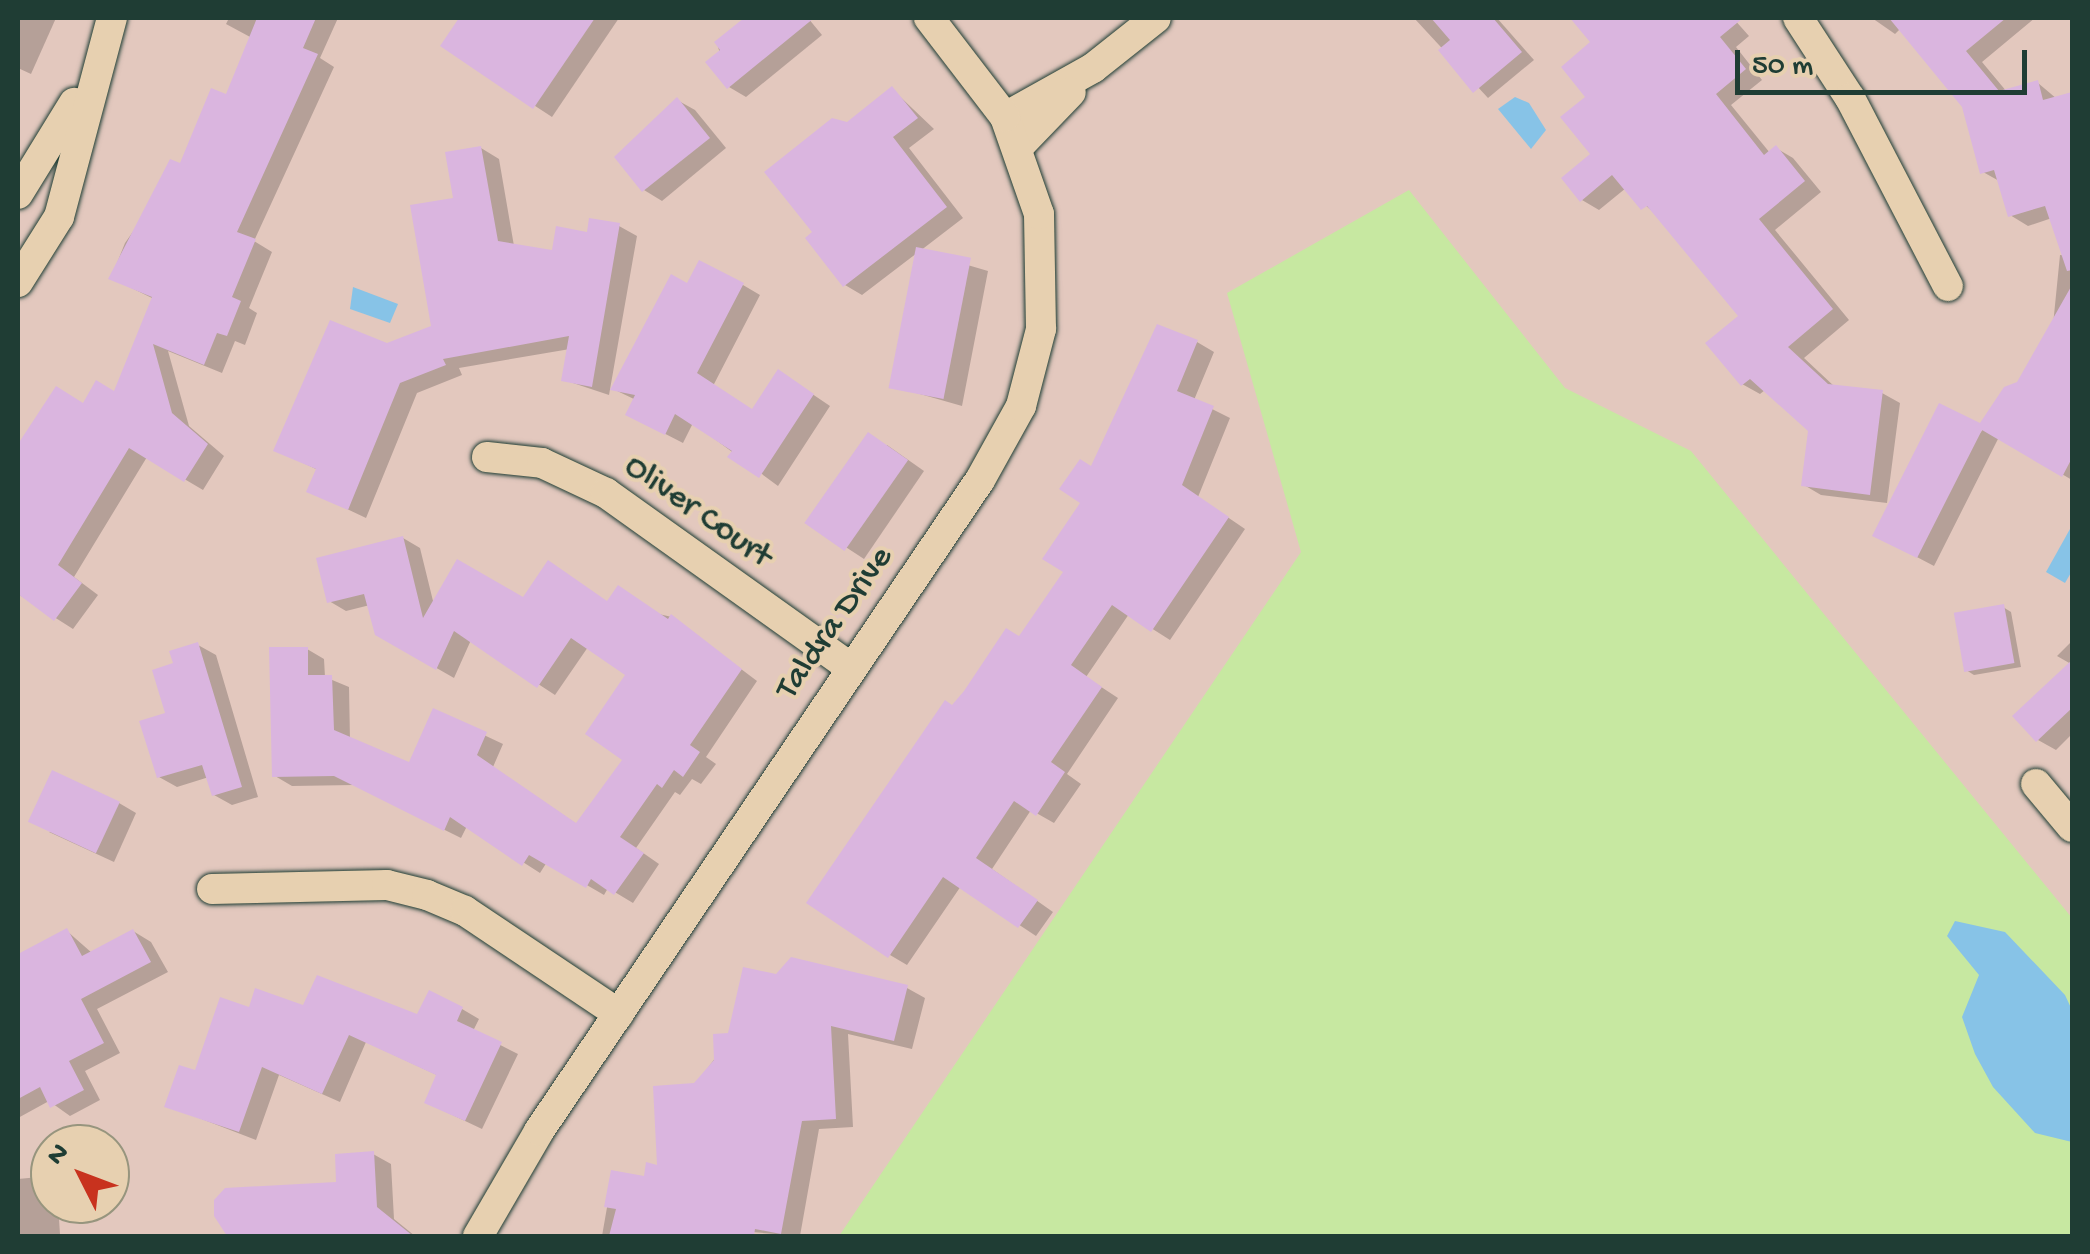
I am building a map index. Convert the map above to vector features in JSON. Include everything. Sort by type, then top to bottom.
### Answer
[{"type":"street","points":[[18,282],[58,217],[96,61],[112,18]]},
{"type":"street","name":"Taldra Drive","points":[[478,1236],[506,1182],[850,667],[980,480],[1020,406],[1041,329],[1044,253],[1018,147],[1005,117],[929,18]]},
{"type":"street","points":[[1018,147],[1093,68],[1156,18]]},
{"type":"street","points":[[1798,18],[1850,98],[1948,286]]},
{"type":"street","points":[[18,194],[96,61]]},
{"type":"street","points":[[1005,117],[1093,68]]},
{"type":"street","name":"Oliver Court","points":[[486,457],[542,463],[606,493],[850,667]]},
{"type":"street","points":[[2036,784],[2072,827]]},
{"type":"street","points":[[212,889],[387,886],[427,895],[465,912],[619,1014]]},
{"type":"green space","points":[[1409,190],[1565,388],[1691,451],[2072,918],[2072,1236],[839,1236],[1301,552],[1227,293]]},
{"type":"water","points":[[1515,97],[1529,103],[1546,130],[1531,149],[1498,109]]},
{"type":"water","points":[[353,287],[398,304],[390,323],[350,309]]},
{"type":"water","points":[[2070,529],[2072,571],[2065,583],[2046,572]]},
{"type":"water","points":[[1955,921],[2005,932],[2065,995],[2072,1010],[2072,1142],[2035,1133],[1993,1087],[1975,1054],[1962,1017],[1979,975],[1947,936]]},
{"type":"building","points":[[257,18],[316,18],[303,48],[318,54],[237,232],[256,239],[232,297],[241,301],[227,336],[217,333],[204,365],[153,344],[172,413],[208,444],[184,482],[129,448],[58,565],[82,583],[54,621],[18,594],[18,444],[56,386],[83,403],[96,380],[114,391],[152,297],[108,279],[170,159],[180,163],[211,88],[226,94]]},
{"type":"building","points":[[459,18],[595,18],[533,109],[440,46]]},
{"type":"building","points":[[744,18],[814,18],[727,89],[705,62],[720,50],[714,42]]},
{"type":"building","points":[[1431,18],[1493,18],[1522,52],[1473,93],[1438,50],[1450,40]]},
{"type":"building","points":[[1570,18],[1743,18],[1720,37],[1746,69],[1716,94],[1764,155],[1776,145],[1805,181],[1759,219],[1833,309],[1788,347],[1828,384],[1883,390],[1870,495],[1801,486],[1808,431],[1750,379],[1741,386],[1705,343],[1738,316],[1647,206],[1641,210],[1612,175],[1580,202],[1561,178],[1590,154],[1560,117],[1585,97],[1561,67],[1590,42]]},
{"type":"building","points":[[1889,18],[2006,18],[1966,51],[1999,91],[2038,80],[2043,100],[2072,92],[2072,270],[2067,271],[2045,206],[2008,217],[1994,170],[1980,174],[1962,107]]},
{"type":"building","points":[[892,86],[918,118],[893,137],[947,207],[843,287],[805,238],[812,232],[764,172],[832,118],[847,122]]},
{"type":"building","points":[[677,97],[710,138],[642,192],[614,157]]},
{"type":"building","points":[[481,146],[498,241],[552,250],[556,226],[587,232],[589,218],[620,223],[592,387],[561,381],[569,336],[443,359],[446,365],[400,383],[348,510],[306,492],[316,469],[273,451],[330,320],[387,343],[431,326],[410,205],[453,198],[445,152]]},
{"type":"building","points":[[916,247],[971,258],[943,399],[889,388]]},
{"type":"building","points":[[699,260],[744,283],[697,373],[752,409],[778,369],[814,394],[759,478],[727,457],[732,451],[675,414],[665,435],[625,415],[635,395],[610,390],[671,274],[687,283]]},
{"type":"building","points":[[2072,285],[2072,458],[2062,477],[1982,430],[1917,558],[1872,536],[1939,403],[1980,423],[2004,387],[2017,382]]},
{"type":"building","points":[[1157,324],[1198,340],[1177,391],[1214,406],[1182,485],[1229,517],[1151,632],[1112,605],[1071,665],[1102,687],[1051,762],[1065,772],[1036,816],[1014,801],[976,858],[1038,900],[1018,928],[943,877],[888,958],[806,903],[945,700],[952,705],[964,691],[1006,628],[1019,636],[1063,572],[1042,559],[1080,503],[1059,489],[1080,459],[1091,466]]},
{"type":"building","points":[[868,432],[908,460],[844,551],[804,523]]},
{"type":"building","points":[[403,536],[423,618],[457,559],[523,597],[548,560],[607,601],[618,585],[668,619],[671,614],[742,669],[690,745],[700,752],[683,777],[674,770],[662,788],[657,784],[620,837],[644,853],[614,895],[591,879],[586,888],[529,855],[522,866],[450,817],[444,831],[334,776],[272,777],[269,647],[308,647],[308,675],[332,675],[334,730],[409,762],[433,708],[487,732],[477,755],[576,823],[622,760],[585,734],[625,675],[571,638],[537,688],[454,631],[436,670],[375,635],[364,594],[327,603],[316,558]]},
{"type":"building","points":[[2004,604],[2014,663],[1964,672],[1954,613]]},
{"type":"building","points":[[198,642],[242,787],[212,796],[202,765],[157,778],[139,721],[165,713],[152,670],[173,663],[169,651]]},
{"type":"building","points":[[2072,660],[2072,708],[2036,742],[2012,716]]},
{"type":"building","points":[[52,770],[120,802],[96,853],[28,822]]},
{"type":"building","points":[[67,928],[82,956],[133,929],[151,962],[81,999],[104,1043],[69,1061],[84,1090],[50,1108],[40,1087],[18,1099],[18,954]]},
{"type":"building","points":[[791,957],[908,985],[894,1041],[831,1026],[836,1119],[802,1121],[781,1234],[755,1229],[754,1236],[609,1236],[616,1209],[604,1207],[611,1170],[644,1176],[646,1162],[657,1165],[653,1086],[694,1083],[714,1060],[713,1034],[728,1033],[743,967],[776,974]]},
{"type":"building","points":[[317,975],[417,1014],[429,990],[463,1007],[457,1021],[502,1042],[465,1121],[424,1103],[436,1075],[349,1035],[322,1094],[262,1067],[239,1132],[164,1107],[179,1065],[195,1070],[220,997],[249,1007],[255,988],[303,1005]]},
{"type":"building","points":[[374,1151],[377,1207],[413,1236],[227,1236],[214,1216],[214,1200],[225,1188],[336,1182],[335,1154]]}]
